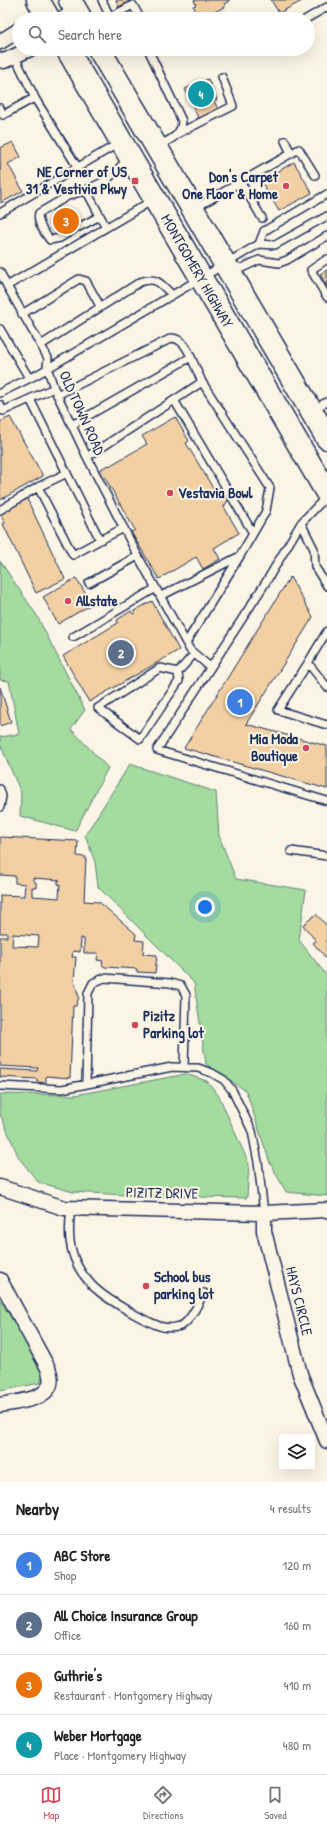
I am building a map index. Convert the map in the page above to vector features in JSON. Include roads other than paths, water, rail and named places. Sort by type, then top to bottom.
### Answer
[{"type":"main road","points":[[38,0],[45,12]]},
{"type":"main road","name":"MONTGOMERY HIGHWAY","points":[[71,56],[327,492]]},
{"type":"main road","name":"MONTGOMERY HIGHWAY","points":[[103,56],[224,263],[319,406],[327,438]]},
{"type":"street","points":[[0,42],[12,34]]},
{"type":"street","points":[[0,60],[4,61],[14,57]]},
{"type":"street","name":"PIZITZ DRIVE","points":[[0,1187],[64,1208],[264,1213],[327,1210]]},
{"type":"street","name":"HAYS CIRCLE","points":[[264,1213],[264,1231],[300,1374],[327,1441]]},
{"type":"street","points":[[0,1280],[48,1368],[51,1379],[47,1389],[35,1398],[0,1405]]},
{"type":"lane","points":[[102,0],[106,12]]},
{"type":"lane","points":[[119,12],[132,5],[136,12]]},
{"type":"lane","points":[[315,14],[327,7]]},
{"type":"lane","points":[[151,56],[182,121],[178,133],[174,138],[156,147]]},
{"type":"lane","points":[[14,57],[34,98],[78,168]]},
{"type":"lane","points":[[178,133],[233,106],[222,77]]},
{"type":"lane","points":[[1,113],[34,98]]},
{"type":"lane","points":[[285,141],[291,153]]},
{"type":"lane","points":[[0,213],[78,168],[126,149]]},
{"type":"lane","points":[[100,216],[60,238],[50,240],[40,225],[38,218],[39,214],[68,196],[86,190],[107,180],[126,149]]},
{"type":"lane","points":[[193,209],[240,181],[299,149],[315,175]]},
{"type":"lane","points":[[240,181],[262,218]]},
{"type":"lane","points":[[86,190],[106,228]]},
{"type":"lane","points":[[259,244],[264,231],[327,194]]},
{"type":"lane","points":[[7,286],[155,199]]},
{"type":"lane","points":[[0,393],[29,378],[224,263],[259,244],[275,245],[327,216]]},
{"type":"lane","points":[[224,263],[242,268],[259,260],[279,263],[288,260],[327,236]]},
{"type":"lane","points":[[327,260],[311,270],[327,297]]},
{"type":"lane","name":"OLD TOWN ROAD","points":[[0,272],[22,314],[48,358],[47,367],[54,388],[143,566],[190,650],[210,667]]},
{"type":"lane","points":[[41,345],[100,306],[140,282],[149,279],[157,280],[172,295]]},
{"type":"lane","points":[[22,314],[79,280],[86,281],[100,306]]},
{"type":"lane","points":[[0,329],[29,378]]},
{"type":"lane","points":[[58,395],[172,338],[176,338],[182,343],[191,357],[202,382],[270,488],[266,511],[186,643]]},
{"type":"lane","points":[[72,425],[191,357]]},
{"type":"lane","points":[[87,456],[202,382]]},
{"type":"lane","points":[[1,409],[30,399],[54,388]]},
{"type":"lane","points":[[30,399],[100,540]]},
{"type":"lane","points":[[174,400],[253,533]]},
{"type":"lane","points":[[0,510],[38,487],[67,473]]},
{"type":"lane","points":[[38,487],[73,555],[124,528]]},
{"type":"lane","points":[[327,496],[301,523],[266,582],[156,750],[327,801]]},
{"type":"lane","points":[[301,523],[314,549],[315,567],[327,586]]},
{"type":"lane","points":[[89,583],[138,556]]},
{"type":"lane","points":[[161,596],[240,556]]},
{"type":"lane","points":[[73,637],[156,588]]},
{"type":"lane","points":[[327,631],[278,710],[327,725]]},
{"type":"lane","points":[[178,672],[160,668],[98,708],[140,739],[179,680],[178,672],[194,654]]},
{"type":"lane","points":[[308,663],[327,687]]},
{"type":"lane","points":[[0,789],[2,796],[0,806]]},
{"type":"lane","points":[[291,851],[327,856]]},
{"type":"lane","points":[[86,1084],[88,993],[93,983],[104,978],[170,983],[182,986],[186,995],[184,1067]]},
{"type":"lane","points":[[0,1086],[62,1089],[172,1067],[198,1068],[212,1073],[224,1080],[241,1107],[252,1131],[258,1162],[264,1213]]},
{"type":"lane","points":[[71,1208],[68,1233],[71,1248],[77,1264],[81,1272],[95,1289],[114,1303],[162,1327],[172,1328],[183,1325],[204,1293]]},
{"type":"place","name":"Weber Mortgage","points":[[201,94]]},
{"type":"place","name":"NE Corner of US 31 & Vestivia Pkwy","points":[[135,181]]},
{"type":"place","name":"Don's Carpet One Floor & Home","points":[[286,186]]},
{"type":"place","name":"Guthrie's","points":[[66,221]]},
{"type":"place","name":"Vestavia Bowl","points":[[170,493]]},
{"type":"place","name":"Allstate","points":[[68,601]]},
{"type":"place","name":"All Choice Insurance Group","points":[[121,653]]},
{"type":"place","name":"ABC Store","points":[[240,702]]},
{"type":"place","name":"Mia Moda Boutique","points":[[306,748]]},
{"type":"place","name":"Pizitz Parking lot","points":[[135,1025]]},
{"type":"place","name":"School bus parking lot","points":[[146,1286]]}]
